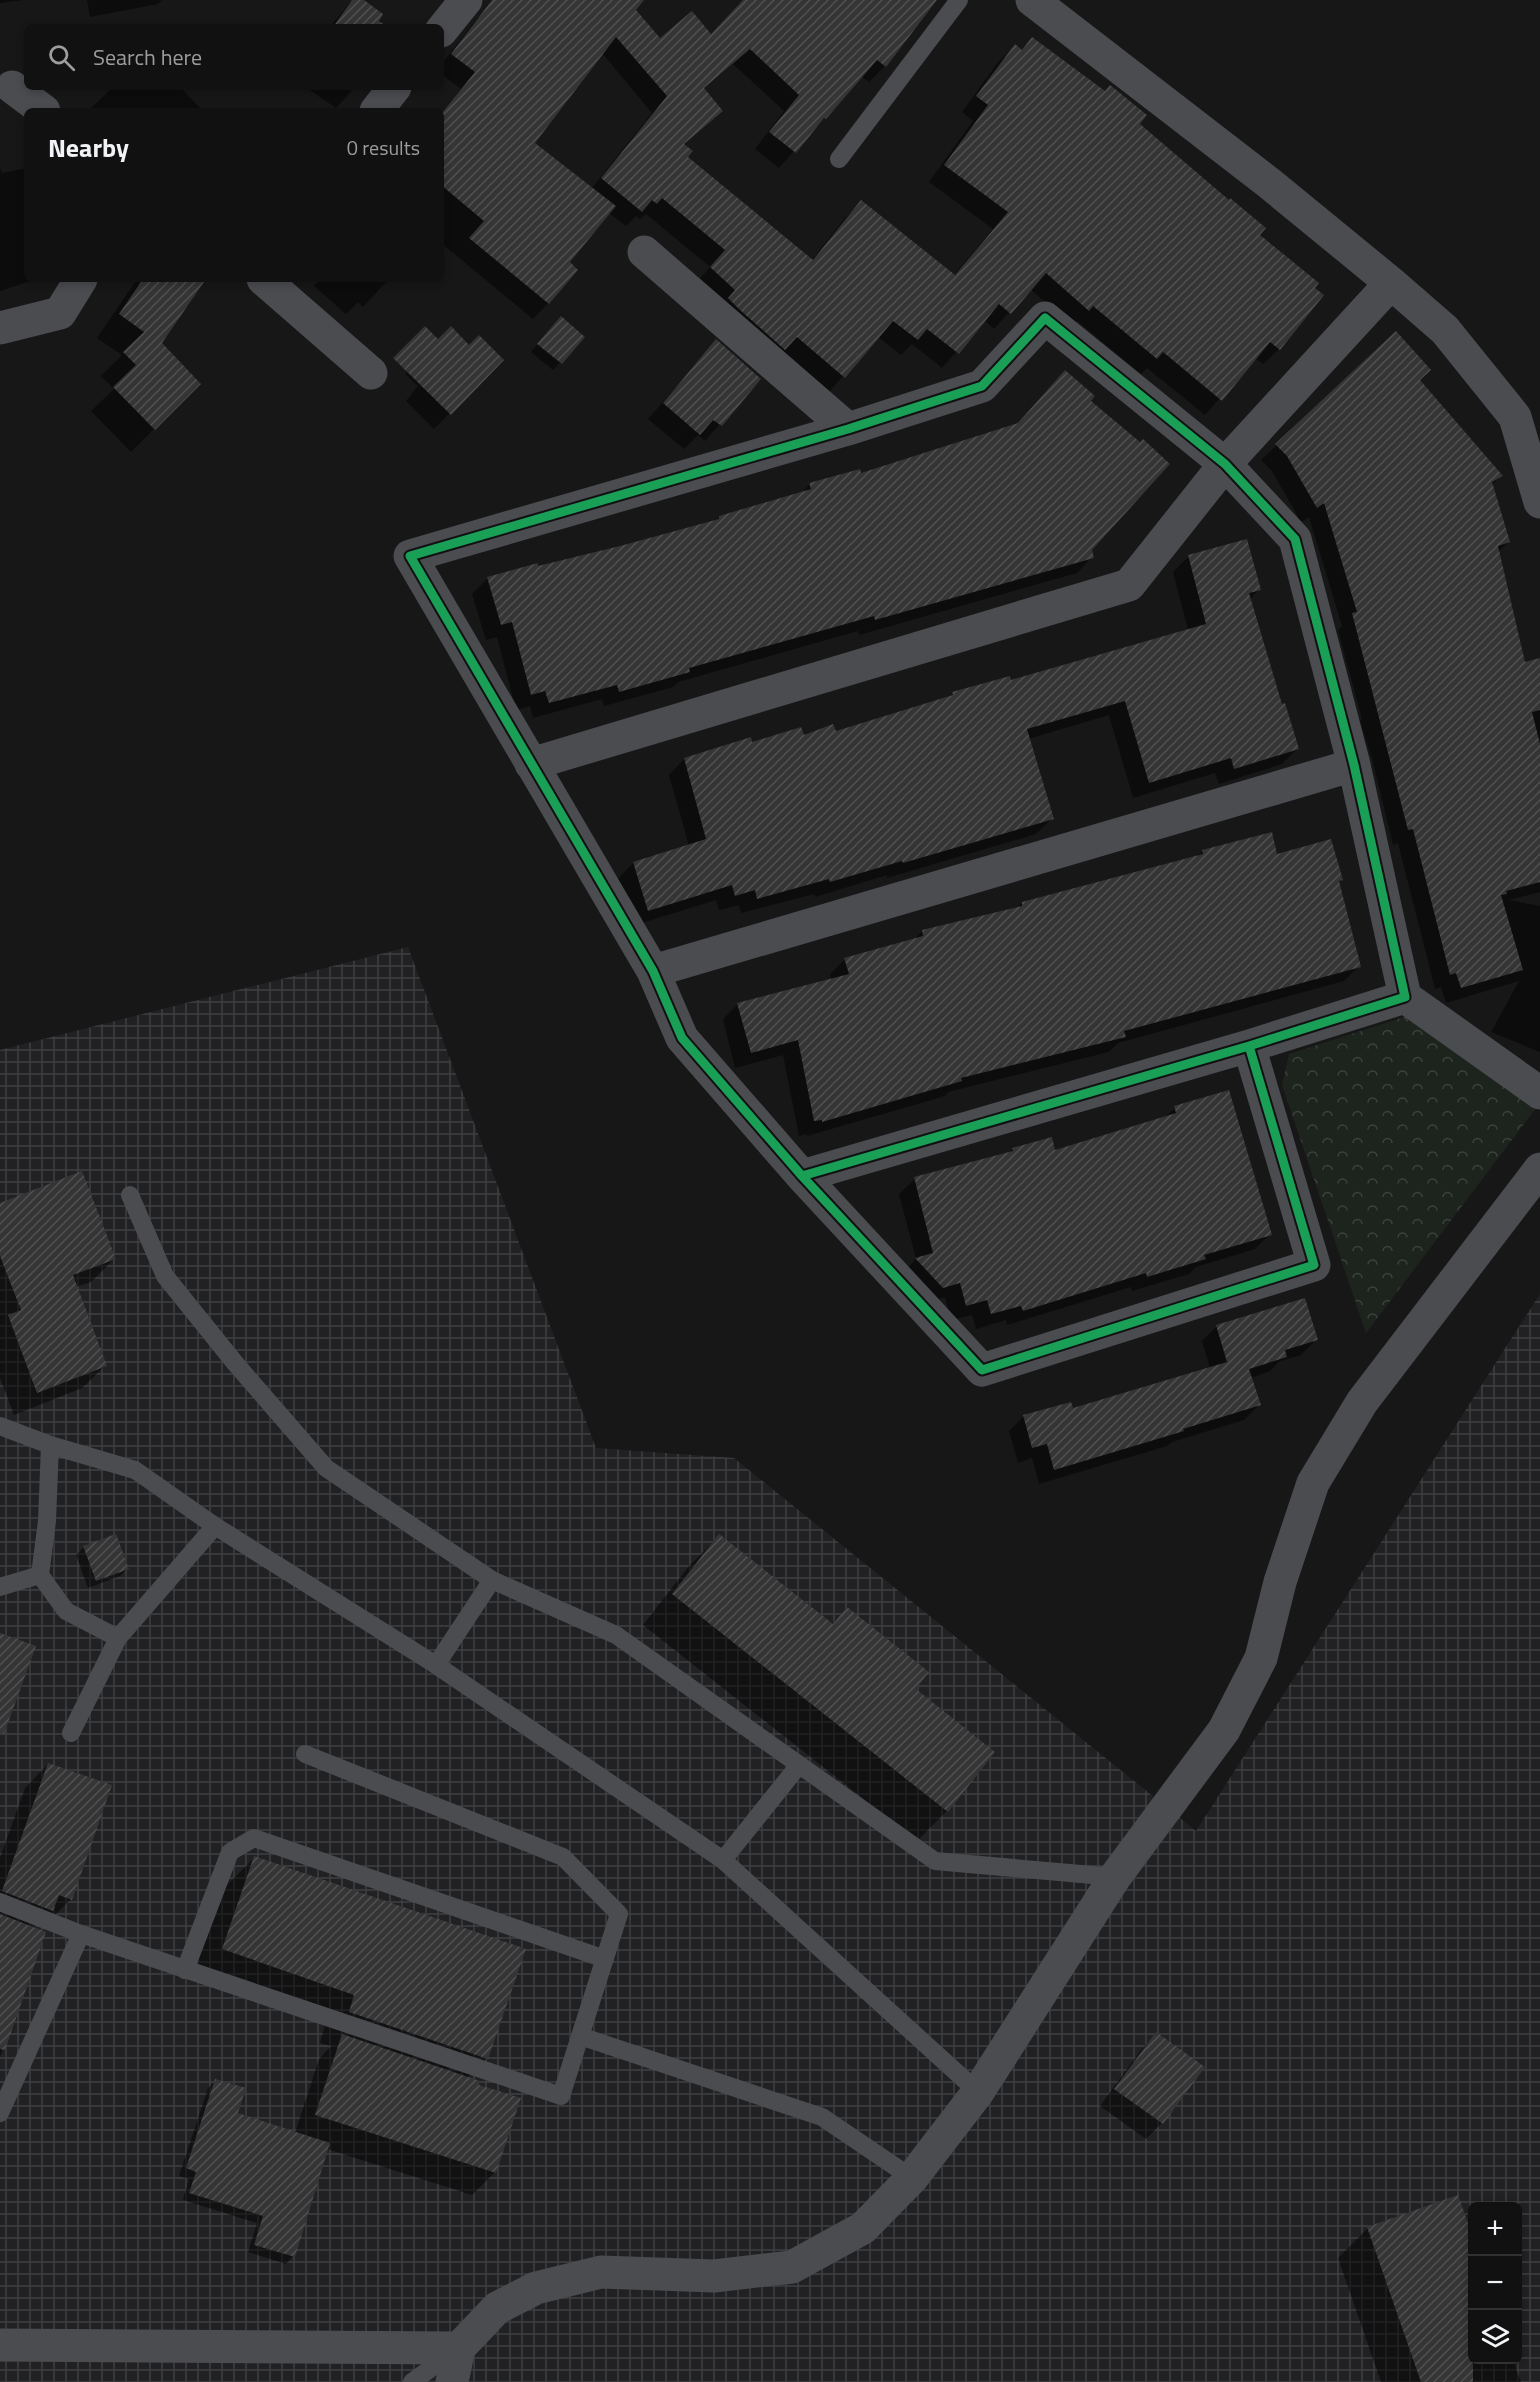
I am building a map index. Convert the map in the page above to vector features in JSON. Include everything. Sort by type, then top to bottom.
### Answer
[{"type":"street","points":[[444,27],[466,0]]},
{"type":"street","points":[[1032,0],[1269,183],[1445,330],[1515,417],[1540,501]]},
{"type":"street","points":[[4,84],[40,108]]},
{"type":"street","points":[[378,108],[392,90]]},
{"type":"street","points":[[644,252],[848,429]]},
{"type":"street","points":[[0,328],[60,313],[79,282]]},
{"type":"street","points":[[266,282],[371,373]]},
{"type":"street","points":[[531,764],[1129,585],[1225,464],[1391,283]]},
{"type":"street","points":[[1249,1046],[1314,1265],[982,1370],[801,1176],[682,1038],[653,971],[410,556],[848,429],[982,386],[1045,318],[1225,464],[1295,539],[1354,765],[1405,997],[1540,1093]]},
{"type":"street","points":[[653,971],[1354,765]]},
{"type":"street","points":[[801,1176],[1249,1046],[1405,997]]},
{"type":"street","points":[[452,2382],[459,2348],[497,2308],[536,2288],[601,2272],[714,2276],[792,2267],[863,2228],[912,2178],[978,2092],[1115,1877],[1224,1730],[1261,1658],[1280,1582],[1313,1483],[1362,1402],[1540,1169]]},
{"type":"street","points":[[0,2345],[459,2348]]},
{"type":"lane","points":[[839,159],[959,0]]},
{"type":"lane","points":[[130,1195],[165,1276],[235,1363],[326,1468],[492,1580],[616,1635],[935,1861],[1115,1877]]},
{"type":"lane","points":[[0,1426],[50,1445],[135,1470],[214,1526],[436,1665],[723,1860],[978,2092]]},
{"type":"lane","points":[[50,1445],[47,1521],[40,1575],[66,1611],[118,1638]]},
{"type":"lane","points":[[71,1732],[118,1638],[214,1526]]},
{"type":"lane","points":[[0,1587],[40,1575]]},
{"type":"lane","points":[[436,1665],[492,1580]]},
{"type":"lane","points":[[0,1902],[81,1934],[185,1970],[561,2096],[619,1914],[562,1857],[305,1754]]},
{"type":"lane","points":[[723,1860],[799,1765]]},
{"type":"lane","points":[[185,1970],[230,1852],[254,1838],[605,1959]]},
{"type":"lane","points":[[0,2112],[81,1934]]},
{"type":"lane","points":[[580,2036],[822,2117],[912,2178]]},
{"type":"lane","points":[[412,2382],[459,2348]]},
{"type":"shaded area","points":[[408,947],[596,1448],[734,1458],[1196,1831],[1540,1294],[1540,2382],[0,2382],[0,1050]]},
{"type":"green space","points":[[1408,1016],[1536,1108],[1366,1333],[1282,1085],[1289,1054]]},
{"type":"building","points":[[352,0],[364,0],[383,14],[379,21],[383,24],[335,24]]},
{"type":"building","points":[[492,0],[644,0],[636,10],[660,38],[692,11],[711,34],[743,0],[937,0],[886,67],[877,60],[826,119],[824,118],[796,153],[769,132],[799,95],[750,49],[704,88],[723,111],[684,144],[693,151],[688,157],[813,260],[861,200],[955,275],[1008,212],[944,165],[988,105],[976,96],[1015,44],[1022,50],[1032,37],[1105,91],[1110,85],[1147,115],[1140,124],[1229,200],[1230,198],[1266,228],[1260,235],[1319,283],[1315,288],[1324,295],[1280,350],[1270,342],[1222,401],[1163,352],[1157,359],[1093,306],[1089,311],[1046,273],[1011,314],[999,304],[959,354],[927,329],[918,340],[893,321],[845,378],[797,337],[785,350],[740,310],[728,298],[735,290],[710,267],[725,250],[662,198],[657,204],[652,200],[642,212],[601,178],[667,96],[616,37],[535,143],[616,206],[570,262],[578,270],[549,304],[469,238],[484,221],[444,188],[444,110],[475,72],[451,54]]},
{"type":"building","points":[[141,282],[204,282],[162,343],[201,384],[155,430],[113,387],[136,365],[123,352],[144,332],[119,314]]},
{"type":"building","points":[[561,316],[585,337],[562,364],[537,344]]},
{"type":"building","points":[[425,326],[438,339],[451,326],[469,345],[479,335],[504,360],[451,415],[393,358]]},
{"type":"building","points":[[1396,331],[1431,370],[1420,380],[1503,476],[1492,482],[1510,542],[1498,546],[1525,662],[1540,658],[1540,710],[1532,712],[1540,744],[1540,882],[1506,891],[1507,894],[1501,895],[1523,970],[1461,988],[1456,973],[1450,975],[1413,829],[1408,830],[1352,613],[1357,612],[1324,503],[1317,508],[1287,456],[1275,444]]},
{"type":"building","points":[[716,339],[761,379],[722,426],[713,420],[700,435],[663,403]]},
{"type":"building","points":[[1065,370],[1095,396],[1091,401],[1140,442],[1143,439],[1170,464],[1092,550],[1094,558],[875,620],[874,616],[689,668],[690,672],[619,692],[617,685],[549,703],[545,691],[531,695],[512,622],[501,625],[487,577],[538,563],[538,566],[620,546],[719,519],[719,516],[811,489],[809,483],[860,469],[861,473],[1018,423]]},
{"type":"building","points":[[1247,539],[1261,590],[1249,593],[1282,704],[1285,703],[1299,749],[1234,769],[1231,758],[1149,783],[1125,701],[1027,729],[1054,819],[903,863],[902,861],[830,882],[829,879],[757,899],[755,890],[735,896],[732,885],[648,911],[633,862],[706,839],[684,758],[751,737],[752,742],[801,727],[804,735],[833,724],[836,731],[953,695],[952,692],[1010,676],[1011,680],[1206,624],[1188,555]]},
{"type":"building","points":[[1272,832],[1277,854],[1331,839],[1343,880],[1339,881],[1361,967],[1124,1031],[1126,1037],[961,1078],[962,1081],[822,1122],[822,1120],[814,1121],[798,1040],[751,1053],[737,1003],[849,974],[844,958],[923,936],[922,930],[1022,906],[1022,902],[1203,854],[1202,850]]},
{"type":"building","points":[[1229,1090],[1272,1235],[1204,1255],[1206,1259],[1147,1277],[1146,1273],[1023,1311],[1021,1306],[991,1314],[987,1300],[966,1306],[960,1283],[943,1288],[915,1258],[933,1253],[914,1177],[1013,1151],[1012,1148],[1052,1137],[1055,1150],[1176,1113],[1174,1106]]},
{"type":"building","points":[[82,1171],[116,1259],[73,1275],[107,1366],[37,1393],[8,1315],[21,1310],[0,1256],[0,1203]]},
{"type":"building","points":[[1305,1298],[1318,1340],[1285,1350],[1287,1357],[1249,1369],[1261,1405],[1054,1470],[1047,1444],[1032,1448],[1023,1415],[1071,1402],[1073,1408],[1227,1362],[1216,1325]]},
{"type":"building","points":[[116,1534],[129,1569],[96,1581],[83,1546]]},
{"type":"building","points":[[719,1534],[833,1624],[847,1607],[929,1672],[916,1689],[995,1752],[948,1812],[672,1594]]},
{"type":"building","points":[[0,1633],[36,1646],[4,1734],[0,1733]]},
{"type":"building","points":[[48,1763],[112,1785],[72,1900],[59,1895],[53,1911],[2,1891]]},
{"type":"building","points":[[254,1856],[526,1949],[488,2059],[349,2012],[354,1995],[222,1949]]},
{"type":"building","points":[[0,1914],[46,1932],[5,2050],[0,2049]]},
{"type":"building","points":[[1156,2032],[1205,2067],[1163,2124],[1114,2089]]},
{"type":"building","points":[[342,2034],[480,2081],[479,2085],[521,2098],[496,2173],[315,2115]]},
{"type":"building","points":[[215,2079],[246,2088],[238,2113],[330,2143],[295,2257],[254,2245],[263,2216],[189,2193],[196,2172],[186,2168]]},
{"type":"building","points":[[1458,2195],[1468,2223],[1468,2364],[1473,2364],[1473,2382],[1421,2382],[1367,2227]]},
{"type":"cycle path","points":[[802,1176],[1249,1046],[1405,997],[1354,765],[1295,539],[1225,464],[1045,318],[982,386],[848,429],[410,556],[653,971],[682,1038],[802,1176],[982,1370],[1314,1265],[1249,1046]]}]
